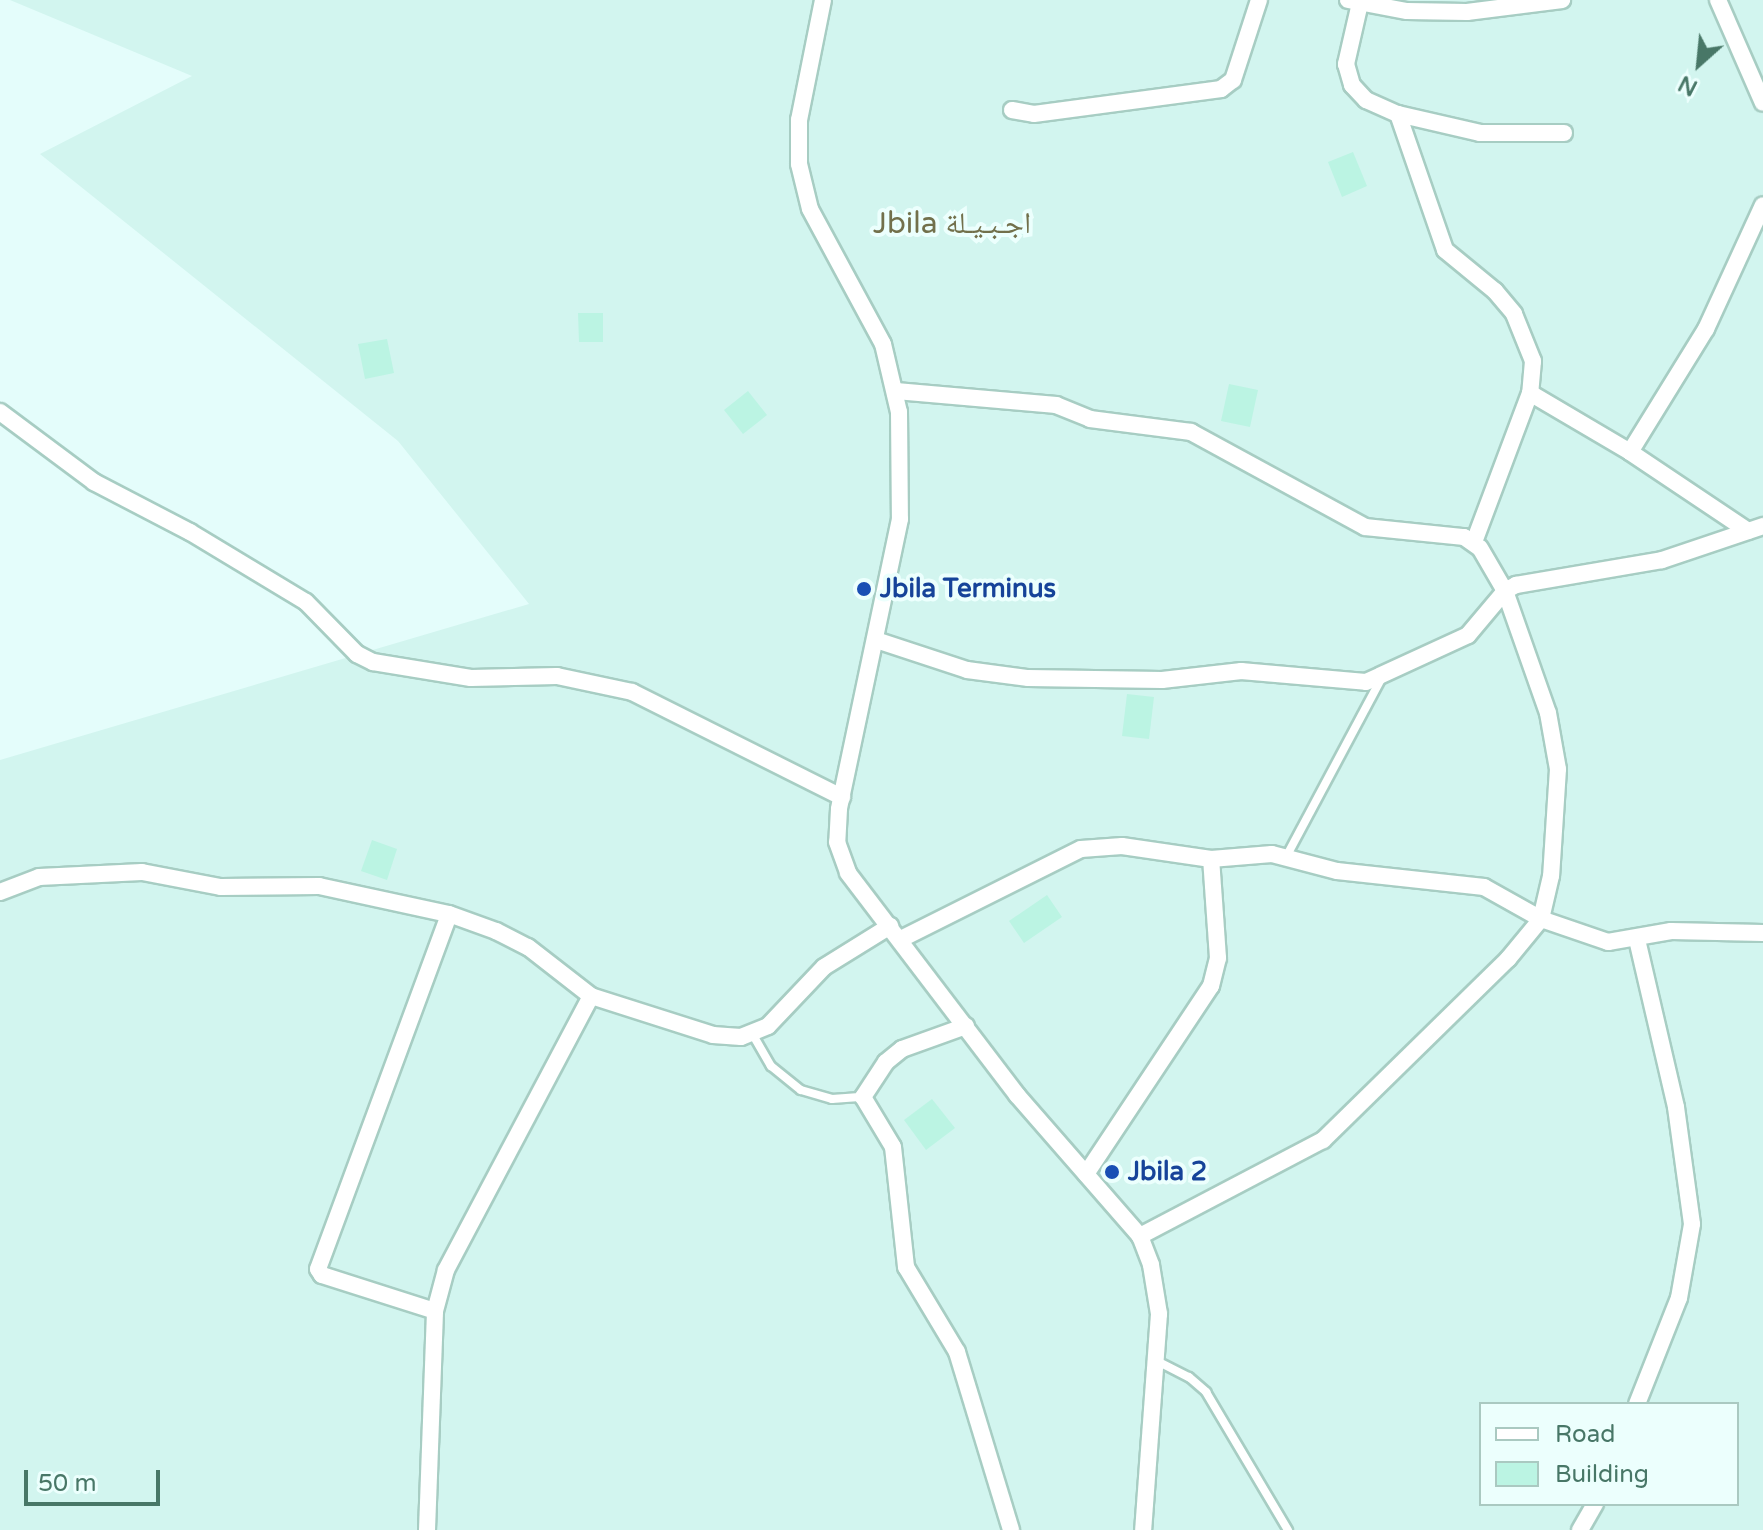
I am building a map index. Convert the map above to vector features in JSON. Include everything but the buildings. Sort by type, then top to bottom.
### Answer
[{"type":"street","points":[[823,0],[799,120],[799,164],[810,209],[883,344],[896,391],[900,519],[842,797],[837,842],[848,873],[966,1026],[1140,1236],[1156,1288],[1157,1361],[1143,1530]]},
{"type":"street","points":[[1012,110],[1034,114],[1221,89],[1233,80],[1259,0]]},
{"type":"street","points":[[1562,0],[1467,12],[1354,2],[1346,64],[1352,85],[1366,100],[1398,114],[1480,133],[1564,133]]},
{"type":"street","points":[[1718,0],[1763,103]]},
{"type":"street","points":[[1398,114],[1445,250],[1495,291],[1514,314],[1533,361],[1530,393],[1474,542]]},
{"type":"street","points":[[1630,452],[1706,329],[1763,205]]},
{"type":"street","points":[[896,391],[1056,405],[1090,419],[1191,432],[1365,527],[1384,532],[1434,531],[1474,542],[1505,591],[1548,713],[1558,769],[1551,876],[1541,919],[1508,959],[1323,1140],[1140,1236]]},
{"type":"street","points":[[1530,393],[1755,528]]},
{"type":"street","points":[[0,412],[94,482],[190,532],[306,602],[357,654],[373,662],[471,678],[557,676],[632,692],[842,797]]},
{"type":"street","points":[[876,640],[967,670],[1028,678],[1162,680],[1241,671],[1366,682],[1381,679],[1468,635],[1505,591],[1662,560],[1755,528]]},
{"type":"street","points":[[0,892],[39,877],[142,872],[221,887],[319,886],[449,914],[528,947],[591,996],[713,1035],[753,1035],[824,967],[1081,849],[1122,846],[1211,859],[1286,857],[1360,875],[1484,887],[1541,919],[1608,942],[1671,931],[1763,933]]},
{"type":"street","points":[[1086,1174],[1211,986],[1218,958],[1211,859]]},
{"type":"street","points":[[435,1311],[322,1275],[318,1269],[449,914]]},
{"type":"street","points":[[1637,939],[1676,1107],[1692,1224],[1679,1298],[1638,1402]]},
{"type":"street","points":[[427,1530],[435,1311],[464,1228],[516,1144],[591,996]]},
{"type":"street","points":[[966,1026],[902,1049],[886,1062],[863,1097],[893,1147],[906,1267],[957,1352],[1011,1530]]},
{"type":"street","points":[[1580,1530],[1594,1506]]},
{"type":"lane","points":[[1286,857],[1381,679]]},
{"type":"lane","points":[[753,1035],[771,1066],[801,1090],[832,1099],[863,1097]]},
{"type":"lane","points":[[1157,1361],[1189,1377],[1206,1392],[1288,1530]]},
{"type":"shaded area","points":[[10,0],[1763,0],[1763,1530],[0,1530],[0,760],[529,604],[398,441],[40,154],[192,76]]},
{"type":"place","name":"Jbila Terminus","points":[[864,589]]},
{"type":"place","name":"Jbila 2","points":[[1112,1172]]},
{"type":"district","name":"Jbila اجـبـيـلة","points":[[952,224]]}]
